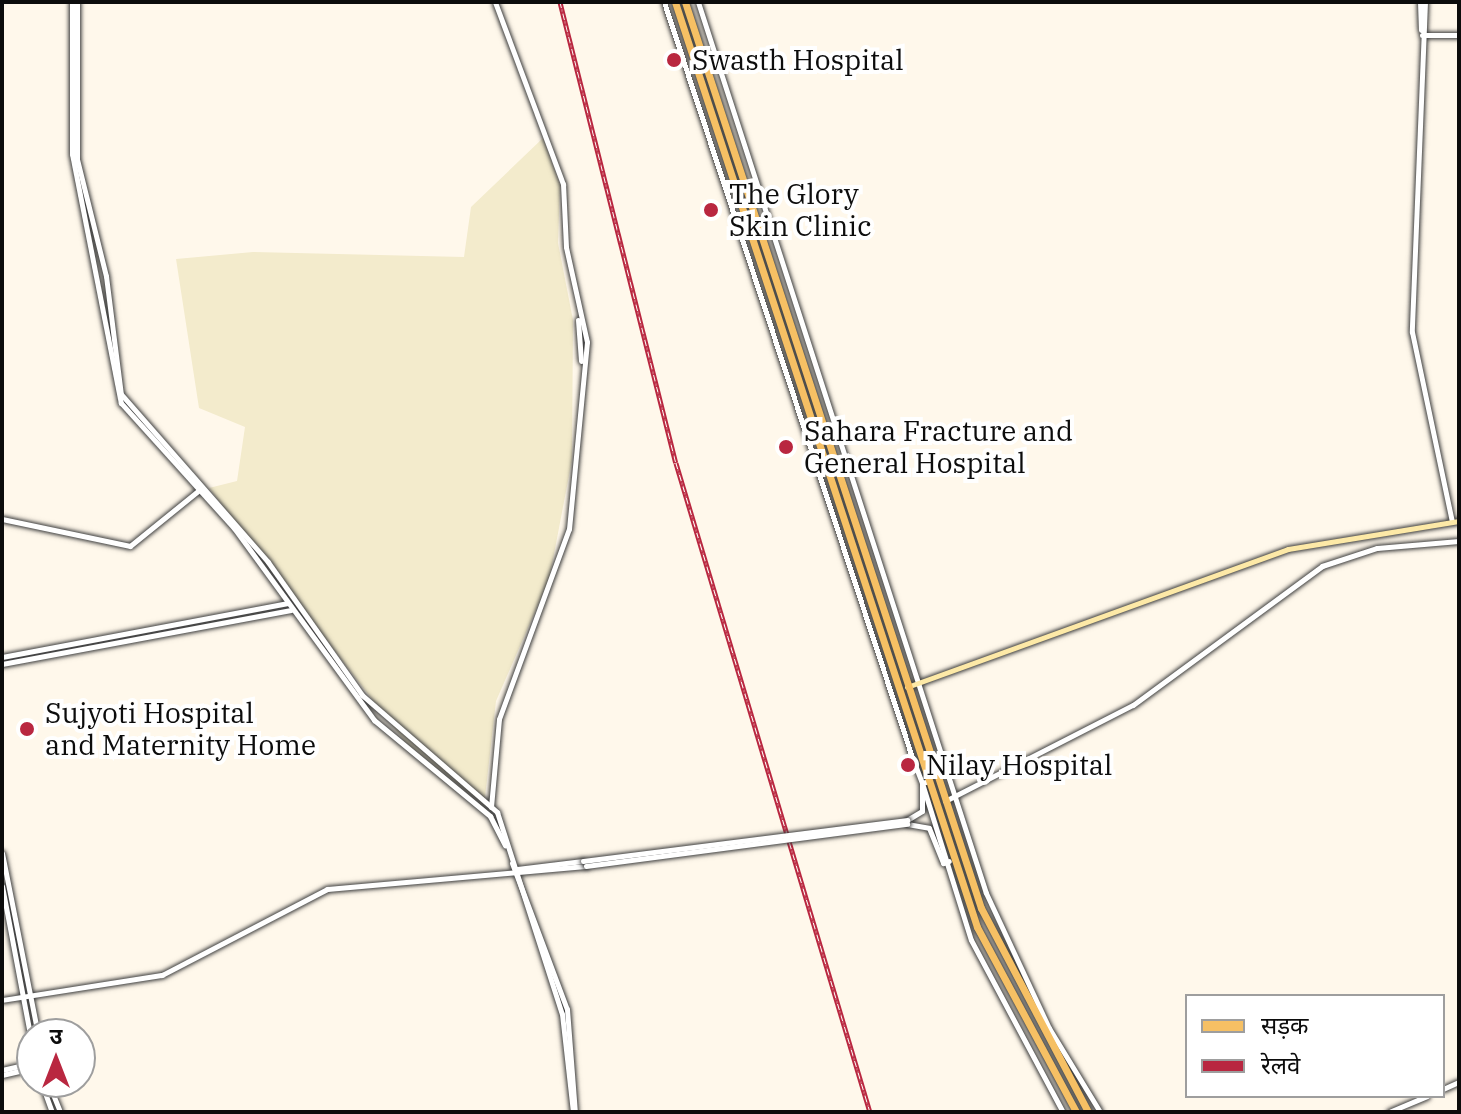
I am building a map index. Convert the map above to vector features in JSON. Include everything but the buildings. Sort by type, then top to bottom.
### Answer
[{"type":"main road","points":[[675,2],[949,861],[982,941],[1076,1112]]},
{"type":"main road","points":[[685,2],[945,801],[998,952],[1088,1112]]},
{"type":"main road","points":[[895,687],[908,687],[1288,549],[1456,521]]},
{"type":"street","points":[[74,2],[72,154],[101,277],[117,395],[198,491],[232,523]]},
{"type":"street","points":[[74,2],[77,159],[106,276],[120,390],[142,425],[232,523],[374,720],[490,816],[506,846]]},
{"type":"street","points":[[490,816],[499,719],[569,529],[582,366],[587,342],[579,315],[563,184],[495,2]]},
{"type":"street","points":[[664,2],[895,687]]},
{"type":"street","points":[[698,2],[954,792],[1009,948],[1100,1112]]},
{"type":"street","points":[[1423,2],[1412,332],[1456,521]]},
{"type":"street","points":[[1422,33],[1459,35]]},
{"type":"street","points":[[2,519],[130,546],[198,491]]},
{"type":"street","points":[[945,801],[954,792],[1133,705],[1322,566],[1377,548],[1459,541]]},
{"type":"street","points":[[290,606],[391,726],[491,806],[562,1014],[574,1112]]},
{"type":"street","points":[[2,657],[290,606]]},
{"type":"street","points":[[2,664],[290,606]]},
{"type":"street","points":[[907,822],[922,811],[926,782]]},
{"type":"street","points":[[2,1000],[162,975],[327,889],[513,873],[907,822],[932,831],[949,861],[989,980],[1063,1112]]},
{"type":"street","points":[[2,853],[8,921]]},
{"type":"street","points":[[2,886],[28,1018]]},
{"type":"street","points":[[25,997],[32,1018]]},
{"type":"street","points":[[1053,1094],[1063,1089]]},
{"type":"street","points":[[1389,1112],[1422,1098]]},
{"type":"shaded area","points":[[543,138],[560,185],[558,243],[573,320],[572,460],[549,580],[496,701],[484,806],[405,742],[209,488],[237,481],[245,427],[199,408],[176,259],[253,252],[464,257],[471,207]]},
{"type":"railway","points":[[560,2],[676,463],[870,1112]]},
{"type":"place","name":"Swasth Hospital","points":[[674,60]]},
{"type":"place","name":"The Glory Skin Clinic","points":[[711,210]]},
{"type":"place","name":"Sahara Fracture and General Hospital","points":[[786,447]]},
{"type":"place","name":"Sujyoti Hospital and Maternity Home","points":[[27,729]]},
{"type":"place","name":"Nilay Hospital","points":[[908,765]]}]
